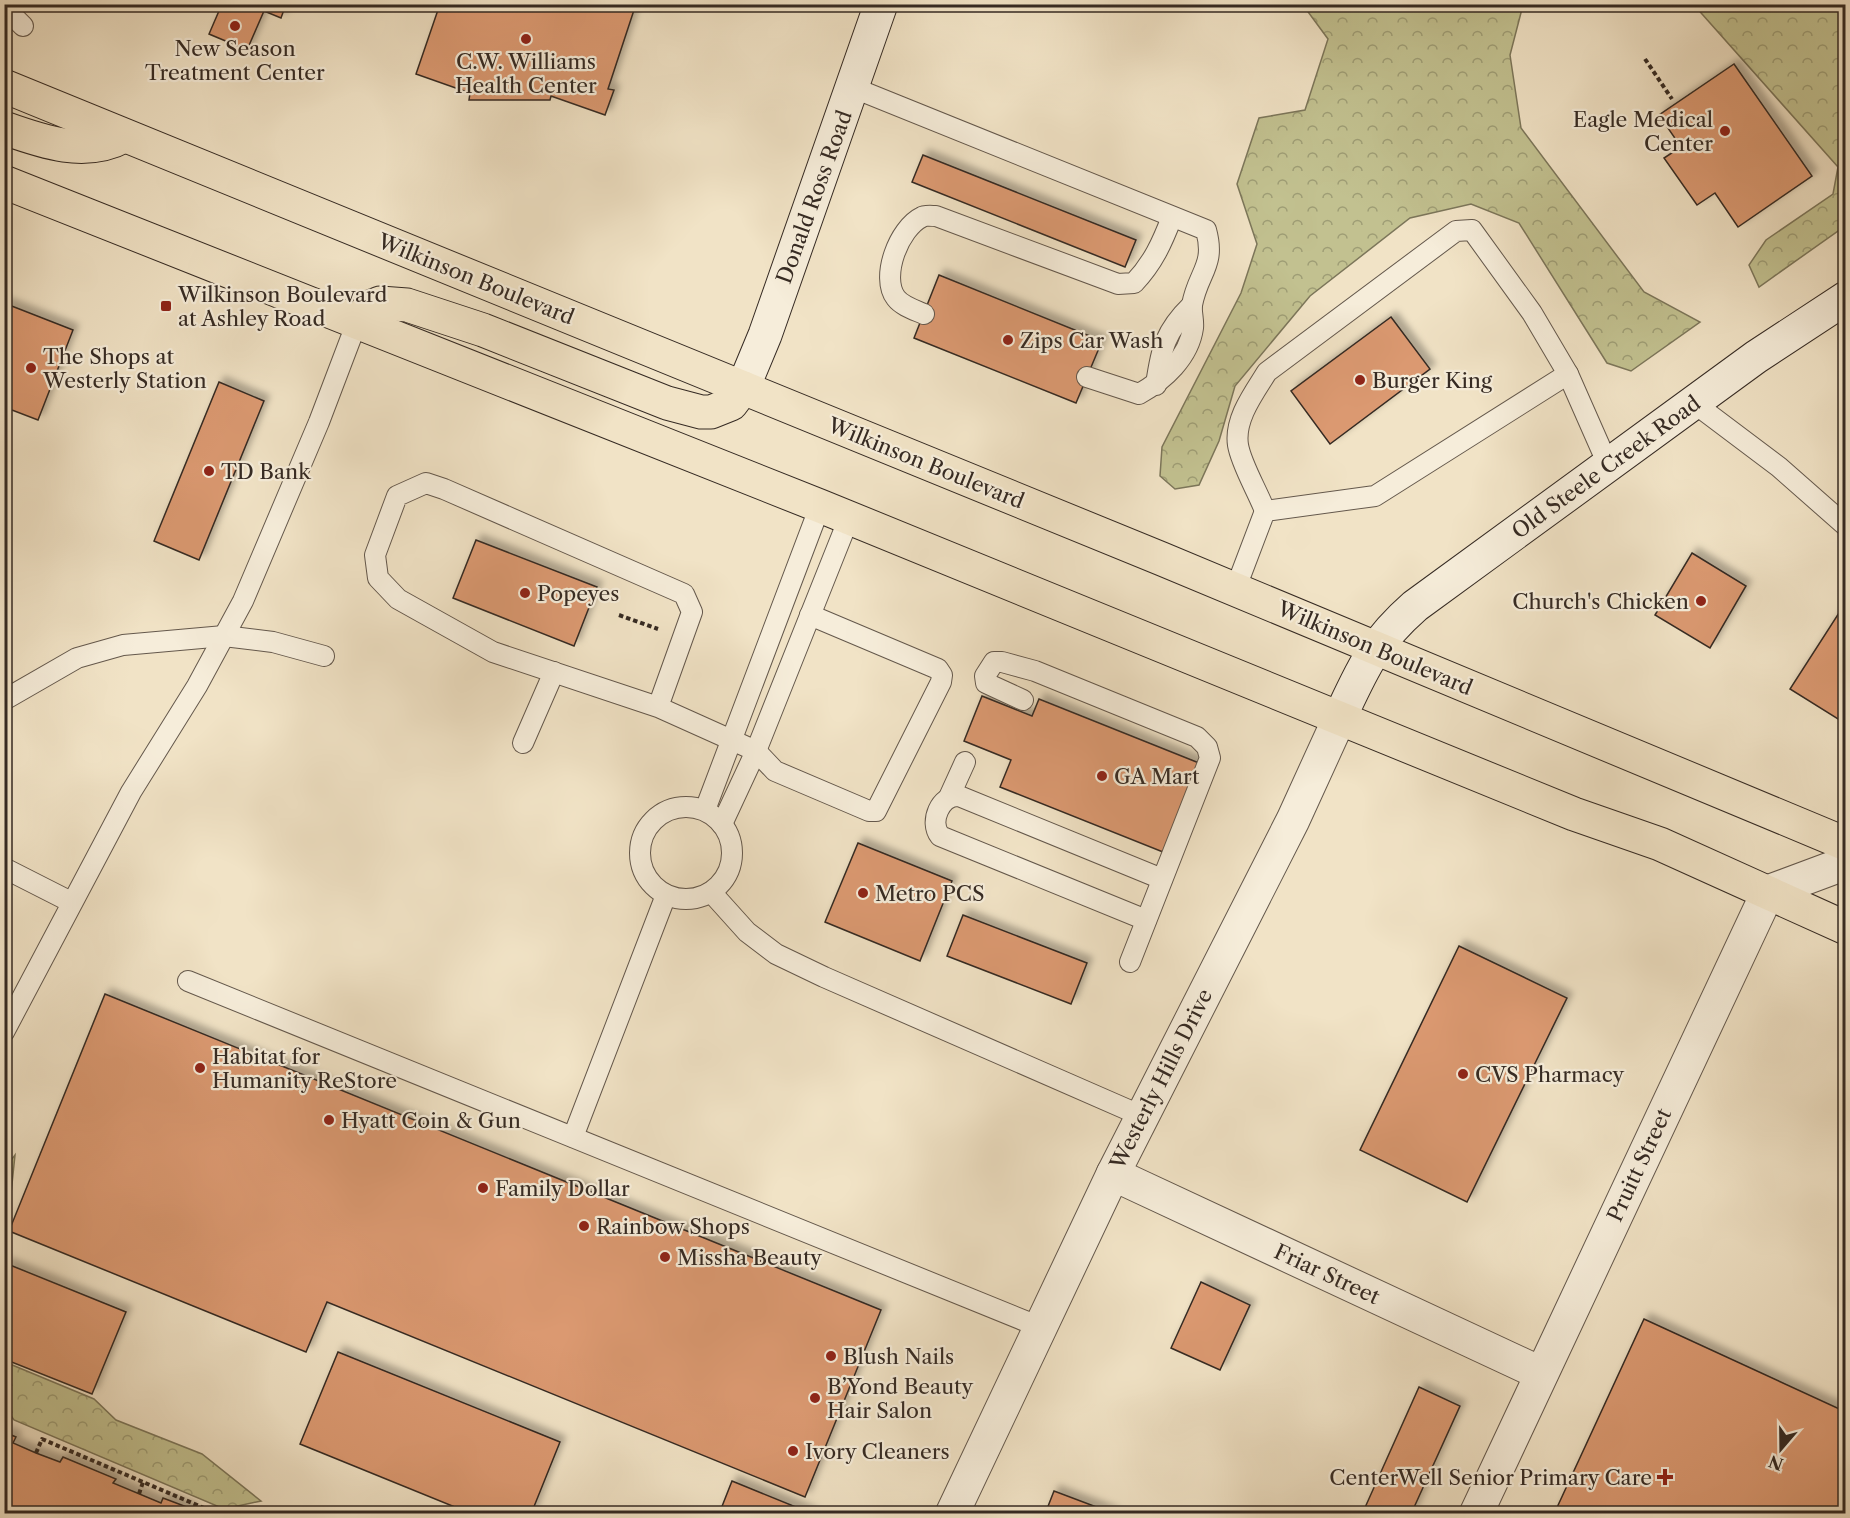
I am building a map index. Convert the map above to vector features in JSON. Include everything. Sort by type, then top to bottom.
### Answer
[{"type":"main road","name":"Wilkinson Boulevard","points":[[4,86],[1235,590],[1845,844]]},
{"type":"main road","points":[[4,128],[72,146],[104,145],[124,136]]},
{"type":"main road","points":[[4,182],[820,506],[1574,814],[1660,844],[1845,928]]},
{"type":"main road","points":[[357,322],[370,307],[380,303],[407,305],[483,330],[667,403],[701,412],[711,412],[731,404],[743,388]]},
{"type":"street","name":"Donald Ross Road","points":[[743,388],[765,335],[854,88],[881,4]]},
{"type":"street","name":"Old Steele Creek Road","points":[[1375,648],[1399,620],[1415,606],[1609,467],[1756,357],[1845,298]]},
{"type":"street","name":"Westerly Hills Drive","points":[[952,1514],[1113,1174],[1293,820],[1340,717],[1375,648]]},
{"type":"street","points":[[1768,892],[1845,863]]},
{"type":"street","name":"Pruitt Street","points":[[1476,1514],[1540,1373],[1768,892]]},
{"type":"street","name":"Friar Street","points":[[1113,1174],[1540,1373]]},
{"type":"lane","points":[[4,7],[23,26]]},
{"type":"lane","points":[[854,88],[1206,230],[1212,250],[1192,306],[1174,322],[1160,355],[1156,385],[1139,394],[1087,377]]},
{"type":"lane","points":[[924,314],[897,300],[890,289],[889,271],[903,235],[922,217],[936,216],[1118,284],[1134,283],[1149,267],[1160,249],[1172,217]]},
{"type":"lane","points":[[1235,590],[1265,511],[1238,445],[1240,421],[1249,399],[1267,372],[1456,231],[1472,230],[1532,313],[1568,374],[1609,467]]},
{"type":"lane","points":[[4,1032],[131,792],[197,686],[224,636],[263,556],[357,322]]},
{"type":"lane","points":[[1265,511],[1375,496],[1568,374]]},
{"type":"lane","points":[[1694,403],[1779,467],[1845,526]]},
{"type":"lane","points":[[658,707],[692,612],[684,594],[444,489],[426,483],[408,488],[397,496],[375,555],[378,578],[398,599],[493,652],[658,707],[756,751],[775,771],[868,811],[876,811],[941,682],[942,675],[938,669],[810,615]]},
{"type":"lane","points":[[705,810],[820,506]]},
{"type":"lane","points":[[722,824],[756,751],[849,518]]},
{"type":"lane","points":[[4,700],[56,668],[101,650],[174,639],[224,636],[273,642],[324,656]]},
{"type":"lane","points":[[1023,700],[986,683],[985,676],[994,662],[1035,671],[1197,737],[1207,747],[1210,758],[1130,962]]},
{"type":"lane","points":[[523,743],[554,672]]},
{"type":"lane","points":[[965,762],[950,795],[944,799],[935,822],[935,830],[940,836],[1146,920]]},
{"type":"lane","points":[[950,795],[969,800],[1162,879]]},
{"type":"lane","points":[[678,807],[705,810],[722,824],[731,842],[732,856],[729,871],[711,892],[681,899],[666,895],[654,886],[645,874],[640,859],[640,844],[645,830],[654,819],[678,807]]},
{"type":"lane","points":[[4,868],[71,902]]},
{"type":"lane","points":[[711,892],[747,932],[776,954],[1142,1116]]},
{"type":"lane","points":[[573,1137],[666,895]]},
{"type":"lane","points":[[188,981],[1040,1327]]},
{"type":"path","points":[[1645,59],[1672,99]]},
{"type":"path","points":[[619,615],[682,638]]},
{"type":"path","points":[[36,1453],[42,1439],[218,1514]]},
{"type":"path","points":[[139,1494],[143,1482]]},
{"type":"green space","points":[[1303,5],[1523,5],[1510,55],[1521,128],[1644,292],[1700,322],[1631,371],[1607,363],[1519,223],[1471,204],[1410,218],[1310,296],[1235,386],[1219,441],[1199,485],[1175,489],[1160,476],[1162,447],[1241,293],[1257,244],[1237,184],[1259,118],[1305,110],[1328,39]]},
{"type":"green space","points":[[1694,5],[1845,5],[1845,226],[1759,287],[1749,265],[1766,240],[1833,194],[1838,167]]},
{"type":"green space","points":[[15,1155],[6,1242],[5,1247],[5,1168]]},
{"type":"green space","points":[[5,1362],[94,1399],[116,1420],[202,1454],[261,1501],[224,1509],[14,1420],[5,1407]]},
{"type":"building","name":"New Season Treatment Center","points":[[222,4],[286,4],[281,18],[264,11],[247,50],[209,34]]},
{"type":"building","name":"C.W. Williams Health Center","points":[[440,4],[636,4],[608,89],[614,90],[605,115],[551,96],[550,100],[469,100],[470,93],[416,74]]},
{"type":"building","name":"Eagle Medical Center","points":[[1734,64],[1812,176],[1738,227],[1715,193],[1697,205],[1664,158],[1681,147],[1659,115]]},
{"type":"building","points":[[923,155],[1136,240],[1125,267],[912,182]]},
{"type":"building","name":"Zips Car Wash","points":[[939,275],[1102,341],[1076,403],[914,338]]},
{"type":"building","name":"The Shops at Westerly Station","points":[[4,303],[73,330],[38,420],[4,407]]},
{"type":"building","name":"Burger King","points":[[1391,317],[1430,369],[1330,444],[1291,391]]},
{"type":"building","name":"TD Bank","points":[[219,382],[264,401],[199,560],[154,541]]},
{"type":"building","name":"Popeyes","points":[[476,540],[597,587],[574,646],[453,598]]},
{"type":"building","name":"Church's Chicken","points":[[1692,553],[1746,586],[1710,648],[1655,615]]},
{"type":"building","points":[[1846,602],[1846,724],[1790,689]]},
{"type":"building","name":"GA Mart","points":[[982,696],[1032,716],[1039,699],[1204,765],[1168,854],[1000,787],[1011,760],[964,741]]},
{"type":"building","points":[[858,843],[952,881],[920,961],[825,922]]},
{"type":"building","points":[[963,915],[1087,963],[1071,1004],[947,956]]},
{"type":"building","name":"CVS Pharmacy","points":[[1459,946],[1567,998],[1467,1202],[1360,1150]]},
{"type":"building","points":[[105,994],[881,1310],[805,1497],[327,1302],[306,1352],[9,1231]]},
{"type":"building","points":[[5,1263],[126,1312],[92,1394],[4,1359]]},
{"type":"building","points":[[1201,1282],[1250,1305],[1220,1370],[1171,1348]]},
{"type":"building","points":[[1644,1319],[1846,1412],[1846,1514],[1554,1514]]},
{"type":"building","points":[[338,1352],[560,1442],[531,1514],[472,1514],[300,1444]]},
{"type":"building","points":[[1419,1387],[1460,1406],[1411,1514],[1365,1514],[1363,1512]]},
{"type":"building","points":[[4,1432],[16,1437],[13,1443],[60,1462],[63,1457],[116,1479],[113,1483],[161,1503],[163,1498],[192,1509],[190,1514],[4,1514]]},
{"type":"building","points":[[732,1481],[813,1514],[719,1514]]},
{"type":"building","points":[[1054,1491],[1115,1514],[1045,1514]]},
{"type":"place","name":"New Season Treatment Center","points":[[235,26]]},
{"type":"place","name":"C.W. Williams Health Center","points":[[526,39]]},
{"type":"place","name":"Eagle Medical Center","points":[[1725,131]]},
{"type":"place","name":"Wilkinson Boulevard at Ashley Road","points":[[166,306]]},
{"type":"place","name":"Zips Car Wash","points":[[1008,340]]},
{"type":"place","name":"The Shops at Westerly Station","points":[[31,368]]},
{"type":"place","name":"Burger King","points":[[1360,380]]},
{"type":"place","name":"TD Bank","points":[[209,471]]},
{"type":"place","name":"Popeyes","points":[[525,593]]},
{"type":"place","name":"Church's Chicken","points":[[1701,601]]},
{"type":"place","name":"GA Mart","points":[[1102,776]]},
{"type":"place","name":"Metro PCS","points":[[863,893]]},
{"type":"place","name":"Habitat for Humanity ReStore","points":[[200,1068]]},
{"type":"place","name":"CVS Pharmacy","points":[[1463,1074]]},
{"type":"place","name":"Hyatt Coin & Gun","points":[[329,1120]]},
{"type":"place","name":"Family Dollar","points":[[483,1188]]},
{"type":"place","name":"Rainbow Shops","points":[[584,1226]]},
{"type":"place","name":"Missha Beauty","points":[[665,1257]]},
{"type":"place","name":"Blush Nails","points":[[831,1356]]},
{"type":"place","name":"B’Yond Beauty Hair Salon","points":[[815,1398]]},
{"type":"place","name":"Ivory Cleaners","points":[[793,1451]]},
{"type":"place","name":"CenterWell Senior Primary Care","points":[[1665,1477]]}]
